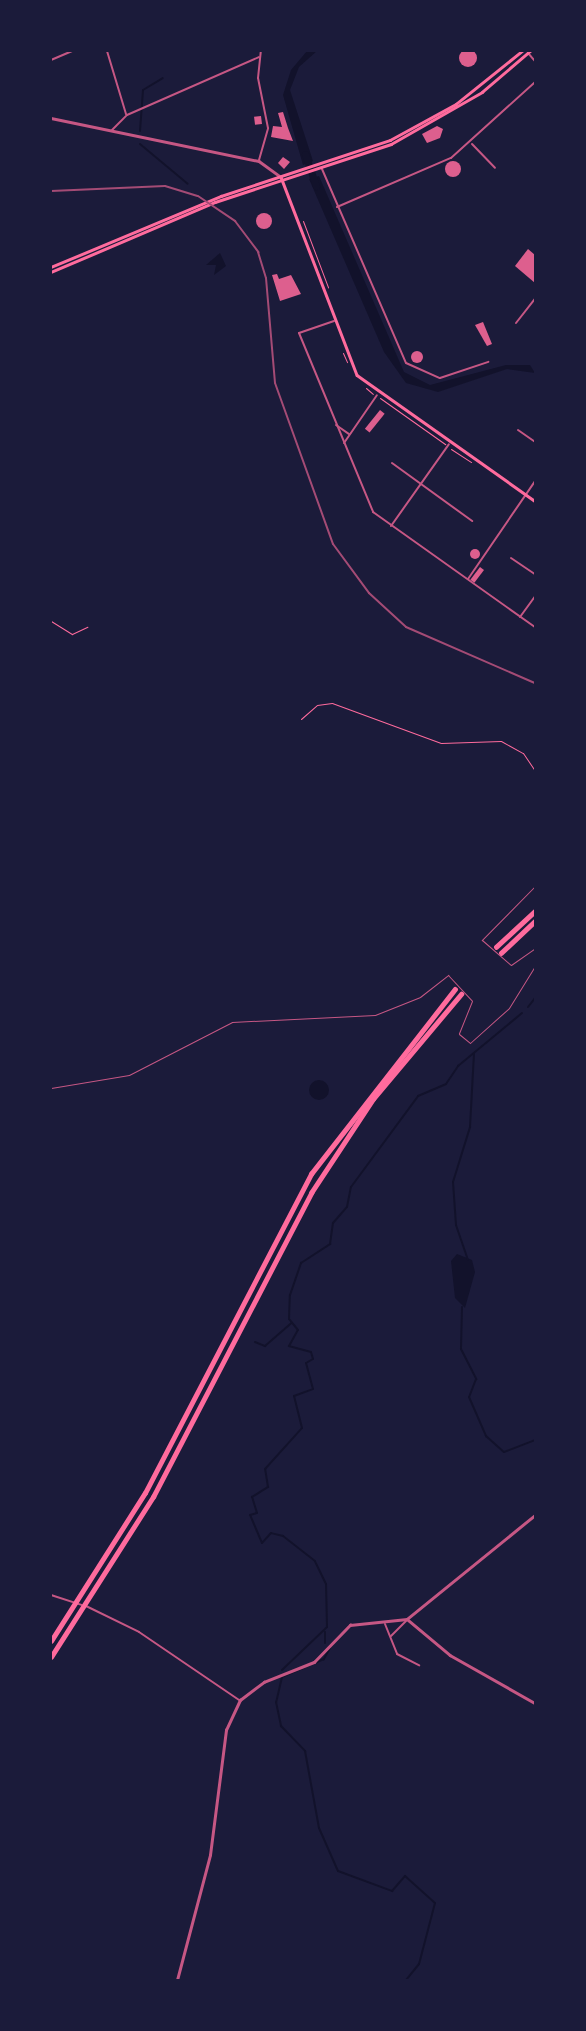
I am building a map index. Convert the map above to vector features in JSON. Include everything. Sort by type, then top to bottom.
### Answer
[{"type":"highway","points":[[496,947],[535,911]]},
{"type":"highway","points":[[501,953],[535,921]]},
{"type":"highway","points":[[51,1641],[145,1493],[311,1174],[455,989]]},
{"type":"highway","points":[[51,1657],[147,1508],[311,1193],[373,1099],[461,994]]},
{"type":"main road","points":[[51,267],[433,118],[527,51]]},
{"type":"main road","points":[[51,272],[222,200],[320,170],[442,117],[527,51]]},
{"type":"main road","points":[[281,177],[286,182],[334,321],[357,375],[377,395],[535,501]]},
{"type":"street","points":[[51,60],[72,51]]},
{"type":"street","points":[[107,51],[127,114]]},
{"type":"street","points":[[259,161],[268,128],[259,57],[261,51]]},
{"type":"street","points":[[527,51],[535,61]]},
{"type":"street","points":[[112,130],[127,114],[259,57]]},
{"type":"street","points":[[336,207],[403,182],[471,143],[535,82]]},
{"type":"street","points":[[51,118],[259,161],[281,177]]},
{"type":"street","points":[[471,143],[495,168]]},
{"type":"street","points":[[320,170],[406,363],[440,378],[488,362]]},
{"type":"street","points":[[516,323],[535,299]]},
{"type":"street","points":[[334,321],[299,333],[367,502],[391,527],[535,627]]},
{"type":"street","points":[[343,444],[377,395]]},
{"type":"street","points":[[335,424],[350,434]]},
{"type":"street","points":[[518,430],[535,442]]},
{"type":"street","points":[[391,527],[449,445]]},
{"type":"street","points":[[391,463],[472,521]]},
{"type":"street","points":[[467,580],[535,481]]},
{"type":"street","points":[[511,558],[535,574]]},
{"type":"street","points":[[520,617],[535,596]]},
{"type":"street","points":[[390,1636],[407,1619],[535,1516]]},
{"type":"street","points":[[51,1595],[100,1612],[240,1700]]},
{"type":"street","points":[[177,1980],[206,1873],[226,1730],[240,1700],[264,1682],[314,1662],[350,1625],[385,1624],[407,1619]]},
{"type":"street","points":[[407,1619],[450,1655],[535,1703]]},
{"type":"street","points":[[385,1624],[400,1657],[419,1665]]},
{"type":"lane","points":[[535,886],[489,926],[482,940],[512,965],[535,948]]},
{"type":"lane","points":[[51,1088],[129,1075],[232,1022],[375,1015],[420,997],[448,975],[472,1001],[459,1034],[470,1043],[509,1008],[535,967]]},
{"type":"path","points":[[300,221],[320,286]]},
{"type":"path","points":[[300,221],[317,243],[331,295]]},
{"type":"path","points":[[342,349],[349,368]]},
{"type":"path","points":[[350,353],[354,362]]},
{"type":"path","points":[[359,381],[478,466]]},
{"type":"path","points":[[369,383],[442,433]]},
{"type":"path","points":[[51,621],[72,634],[87,627]]},
{"type":"path","points":[[301,719],[317,705],[332,703],[441,743],[501,741],[523,753],[535,771]]},
{"type":"shaded area","points":[[307,51],[317,51],[299,67],[290,90],[313,161],[303,165],[283,95],[291,70]]},
{"type":"shaded area","points":[[319,176],[404,372],[430,385],[506,365],[530,365],[535,373],[507,369],[438,392],[406,383],[384,352],[309,179]]},
{"type":"shaded area","points":[[220,253],[226,266],[214,275],[216,265],[206,265]]},
{"type":"shaded area","points":[[319,1080],[326,1083],[329,1090],[326,1097],[319,1100],[312,1097],[309,1090],[312,1083]]},
{"type":"shaded area","points":[[457,1254],[472,1260],[475,1272],[465,1308],[455,1298],[451,1261]]},
{"type":"building","points":[[468,49],[474,52],[477,58],[474,64],[468,67],[462,64],[459,58],[462,52]]},
{"type":"building","points":[[283,112],[293,141],[271,137],[273,126],[282,127],[278,113]]},
{"type":"building","points":[[261,116],[262,124],[255,125],[254,117]]},
{"type":"building","points":[[437,126],[443,129],[440,138],[427,143],[422,134]]},
{"type":"building","points":[[283,157],[290,162],[284,169],[278,163]]},
{"type":"building","points":[[453,161],[459,163],[459,175],[453,177],[447,175],[445,169],[447,163]]},
{"type":"building","points":[[261,213],[267,213],[272,221],[270,227],[261,229],[256,224],[256,218]]},
{"type":"building","points":[[528,249],[535,255],[535,283],[515,266]]},
{"type":"building","points":[[277,274],[279,279],[291,275],[301,294],[280,301],[272,275]]},
{"type":"building","points":[[483,322],[492,344],[487,346],[475,325]]},
{"type":"building","points":[[417,351],[423,357],[417,363],[411,357]]},
{"type":"building","points":[[380,410],[385,414],[370,432],[365,429]]},
{"type":"building","points":[[475,549],[480,554],[475,559],[470,554]]},
{"type":"building","points":[[480,567],[484,570],[474,583],[470,580]]},
{"type":"waterway","points":[[140,131],[143,90],[163,78]]},
{"type":"waterway","points":[[140,144],[188,184]]},
{"type":"waterway","points":[[305,154],[316,186]]},
{"type":"waterway","points":[[528,1007],[535,998]]},
{"type":"waterway","points":[[282,1670],[327,1627],[326,1584],[315,1561],[283,1536],[271,1533],[262,1543],[250,1515],[257,1513],[252,1497],[268,1487],[265,1469],[302,1428],[294,1396],[313,1389],[306,1363],[313,1359],[311,1352],[289,1346],[298,1330],[289,1319],[290,1295],[301,1263],[330,1244],[333,1223],[347,1207],[351,1187],[418,1096],[446,1084],[458,1066],[522,1013]]},
{"type":"waterway","points":[[468,1260],[456,1225],[453,1182],[470,1127],[474,1054]]},
{"type":"waterway","points":[[462,1307],[461,1349],[476,1379],[469,1397],[486,1436],[504,1452],[535,1440]]},
{"type":"waterway","points":[[255,1342],[265,1346],[291,1323]]},
{"type":"waterway","points":[[325,1632],[325,1643]]},
{"type":"waterway","points":[[330,1648],[324,1659],[282,1677],[276,1702],[281,1726],[305,1751],[319,1828],[338,1871],[392,1891],[405,1876],[435,1903],[419,1964],[406,1980]]},
{"type":"railway","points":[[51,191],[165,186],[198,196],[235,221],[258,252],[266,278],[275,383],[333,544],[369,593],[406,627],[535,683]]}]
